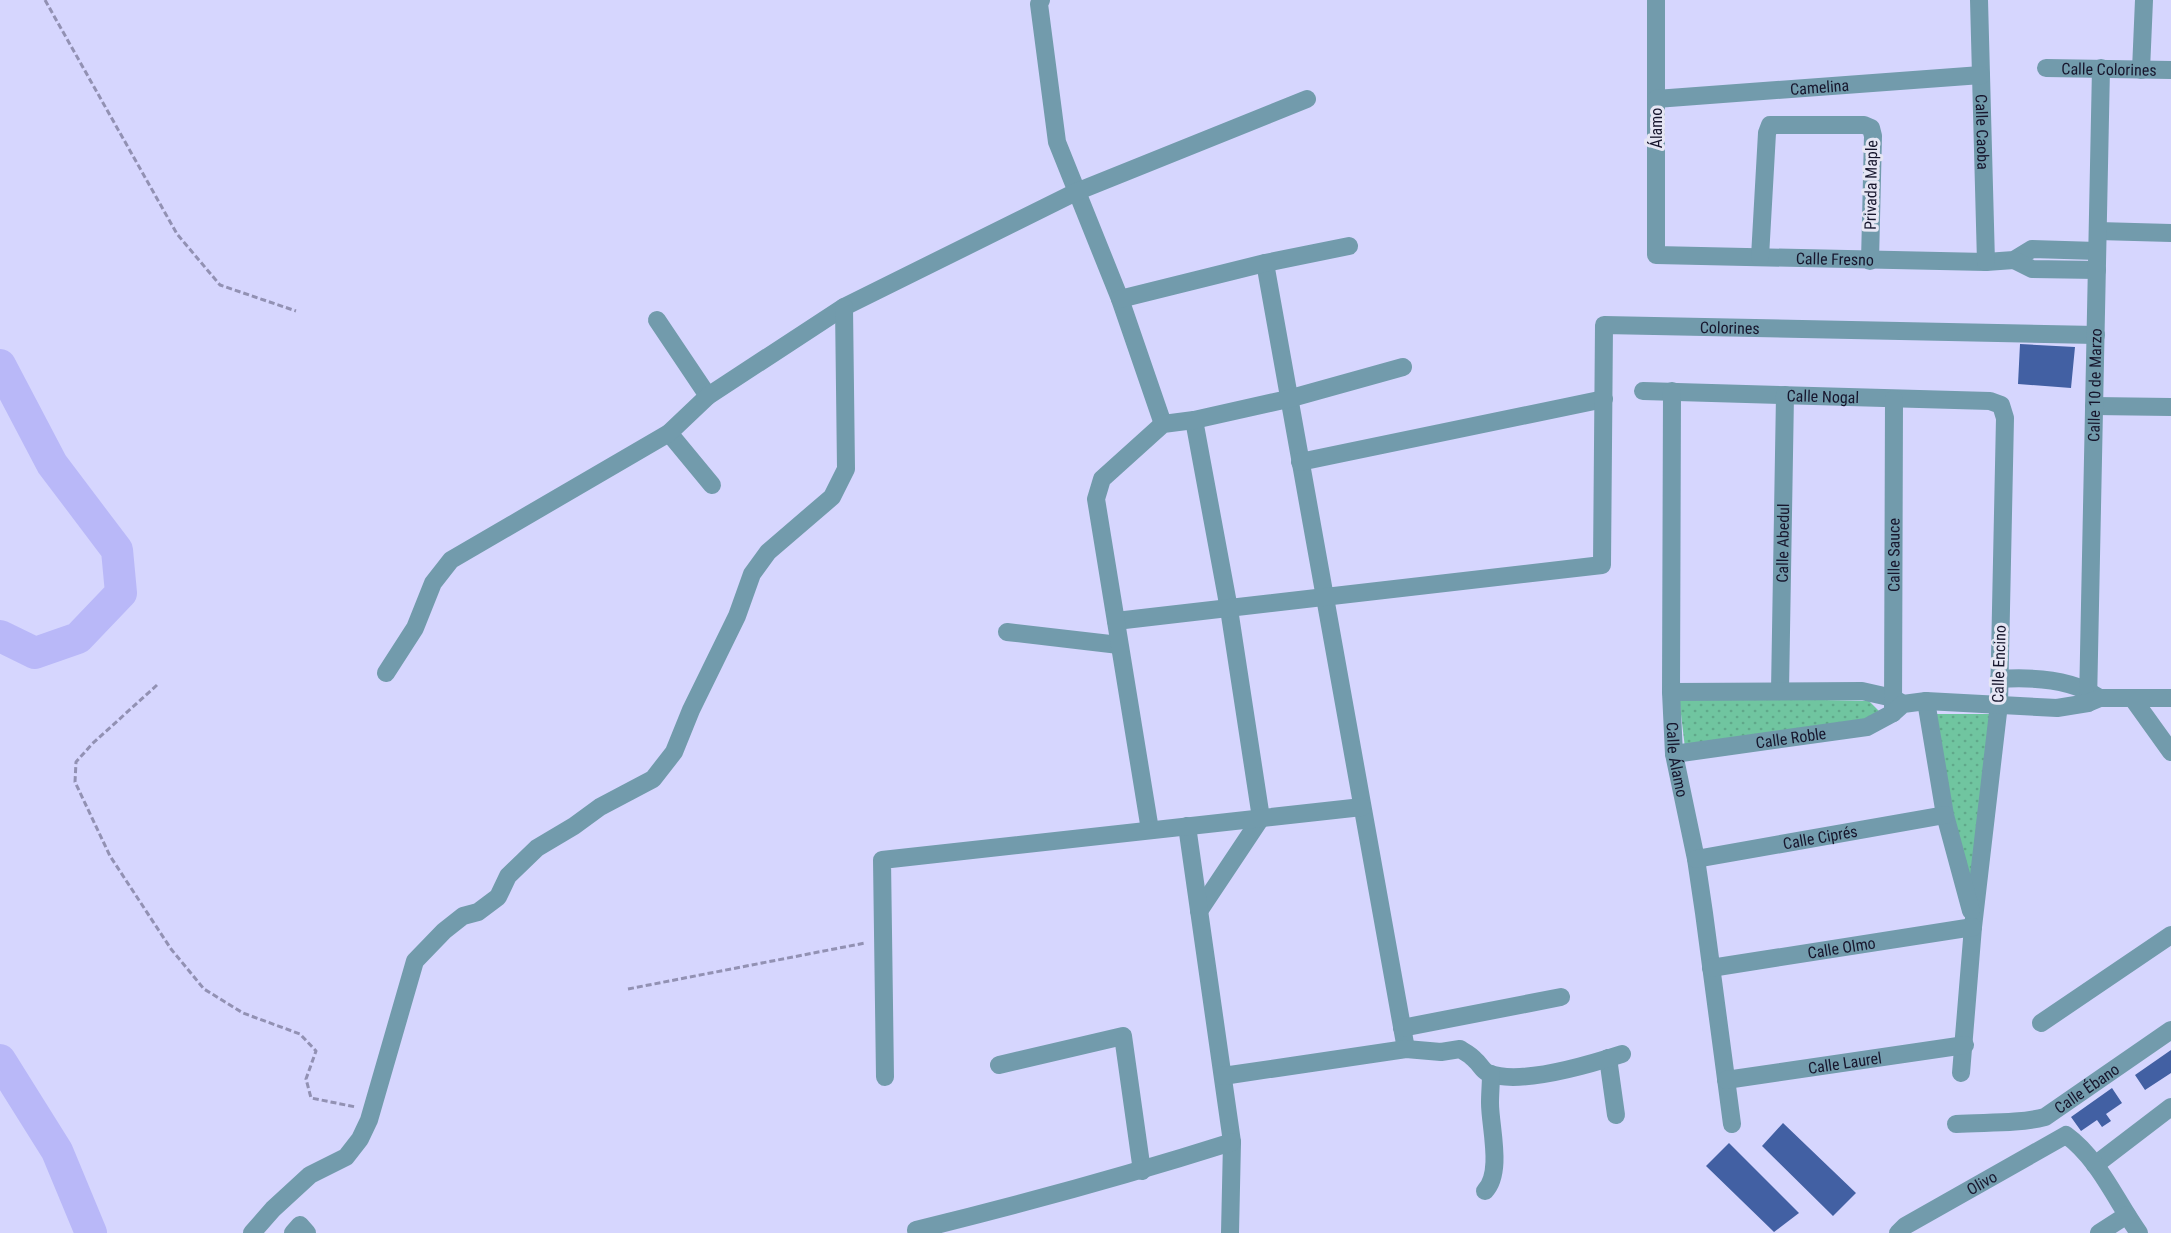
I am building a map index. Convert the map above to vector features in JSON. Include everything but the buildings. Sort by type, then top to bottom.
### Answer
[{"type":"street","points":[[1041,0],[1039,4],[1057,142],[1120,299],[1163,424]]},
{"type":"street","name":"Álamo","points":[[1656,0],[1656,255]]},
{"type":"street","name":"Calle Caoba","points":[[1979,0],[1986,262]]},
{"type":"street","points":[[2141,70],[2145,0]]},
{"type":"street","name":"Calle Colorines","points":[[2046,68],[2171,70]]},
{"type":"street","name":"Calle 10 de Marzo","points":[[2092,697],[2094,406],[2102,68]]},
{"type":"street","name":"Camelina","points":[[1656,99],[1981,75]]},
{"type":"street","points":[[386,673],[415,628],[433,583],[451,560],[669,433],[708,396],[844,307],[1076,192],[1307,99]]},
{"type":"street","name":"Privada Maple","points":[[1760,257],[1767,133],[1770,125],[1864,124],[1871,128],[1873,136],[1870,261]]},
{"type":"street","points":[[2098,231],[2171,233]]},
{"type":"street","points":[[1120,299],[1264,263],[1349,246]]},
{"type":"street","name":"Calle Fresno","points":[[1656,255],[1986,262],[2014,260],[2032,249],[2097,250]]},
{"type":"street","name":"Calle Fresno","points":[[2014,260],[2032,269],[2097,270]]},
{"type":"street","points":[[1264,263],[1406,1049]]},
{"type":"street","points":[[252,1233],[273,1209],[310,1175],[346,1157],[360,1138],[372,1110],[416,961],[444,931],[463,916],[478,912],[498,897],[508,876],[537,848],[600,807],[653,779],[674,752],[691,710],[737,616],[752,574],[768,552],[832,497],[846,469],[844,307]]},
{"type":"street","points":[[657,320],[708,396]]},
{"type":"street","name":"Colorines","points":[[1324,596],[1602,565],[1604,325],[2096,335]]},
{"type":"street","points":[[1150,830],[1096,499],[1102,479],[1163,424],[1194,420],[1288,399],[1403,367]]},
{"type":"street","name":"Calle Nogal","points":[[1643,391],[1990,402],[2001,405]]},
{"type":"street","name":"Calle Álamo","points":[[1672,391],[1671,692],[1674,754],[1696,859],[1732,1124]]},
{"type":"street","name":"Calle Abedul","points":[[1780,691],[1785,395]]},
{"type":"street","points":[[1300,462],[1604,399]]},
{"type":"street","name":"Calle Sauce","points":[[1894,399],[1896,705]]},
{"type":"street","name":"Calle Encino","points":[[1961,1073],[1973,924],[1998,704],[2005,418],[2001,405]]},
{"type":"street","points":[[2094,406],[2171,407]]},
{"type":"street","points":[[1194,420],[1229,609],[1261,818],[1199,911]]},
{"type":"street","points":[[669,433],[711,484]]},
{"type":"street","points":[[1116,621],[1324,596]]},
{"type":"street","points":[[1008,632],[1119,645]]},
{"type":"street","points":[[1999,679],[2058,682],[2092,697],[2171,698]]},
{"type":"street","name":"Calle Roble","points":[[1671,692],[1862,691],[1896,705]]},
{"type":"street","name":"Calle Roble","points":[[1674,754],[1867,727],[1896,705],[1926,701],[2056,708],[2092,697]]},
{"type":"street","points":[[2133,699],[2171,752]]},
{"type":"street","name":"Calle Encino","points":[[1926,701],[1945,815],[1973,924]]},
{"type":"street","points":[[885,1077],[882,860],[1362,807]]},
{"type":"street","name":"Calle Ciprés","points":[[1696,859],[1945,815]]},
{"type":"street","points":[[1187,826],[1232,1142],[1230,1233]]},
{"type":"street","name":"Calle Olmo","points":[[1711,968],[1973,924]]},
{"type":"street","points":[[2041,1023],[2171,935]]},
{"type":"street","points":[[1402,1028],[1561,997]]},
{"type":"street","name":"Calle Ébano","points":[[1956,1124],[2025,1122],[2045,1117],[2171,1030]]},
{"type":"street","points":[[999,1065],[1123,1036],[1142,1171]]},
{"type":"street","name":"Calle Laurel","points":[[1726,1080],[1965,1045]]},
{"type":"street","points":[[1223,1076],[1406,1049],[1441,1052],[1460,1048],[1485,1072],[1511,1076],[1569,1070],[1615,1056],[1616,1115]]},
{"type":"street","points":[[1485,1191],[1490,1186],[1495,1150],[1490,1102],[1491,1074]]},
{"type":"street","points":[[2139,1233],[2095,1165],[2171,1107]]},
{"type":"street","name":"Olivo","points":[[1898,1233],[1916,1220],[2066,1135],[2095,1165]]},
{"type":"street","points":[[916,1230],[1142,1171],[1232,1142]]},
{"type":"street","points":[[2099,1233],[2127,1215]]},
{"type":"street","points":[[293,1233],[300,1225],[308,1233]]},
{"type":"path","points":[[45,0],[177,234],[220,285],[296,311]]},
{"type":"path","points":[[157,685],[92,744],[76,762],[75,782],[110,856],[171,950],[204,989],[243,1013],[300,1034],[316,1052],[306,1079],[311,1098],[372,1110]]},
{"type":"path","points":[[628,989],[883,939]]},
{"type":"green space","points":[[1679,697],[1869,701],[1880,712],[1864,722],[1685,748]]},
{"type":"green space","points":[[1936,714],[1993,714],[1973,903],[1945,806]]},
{"type":"waterway","points":[[0,365],[52,464],[117,550],[121,593],[78,638],[35,653],[0,636]]},
{"type":"waterway","points":[[0,1060],[57,1151],[91,1233]]}]
